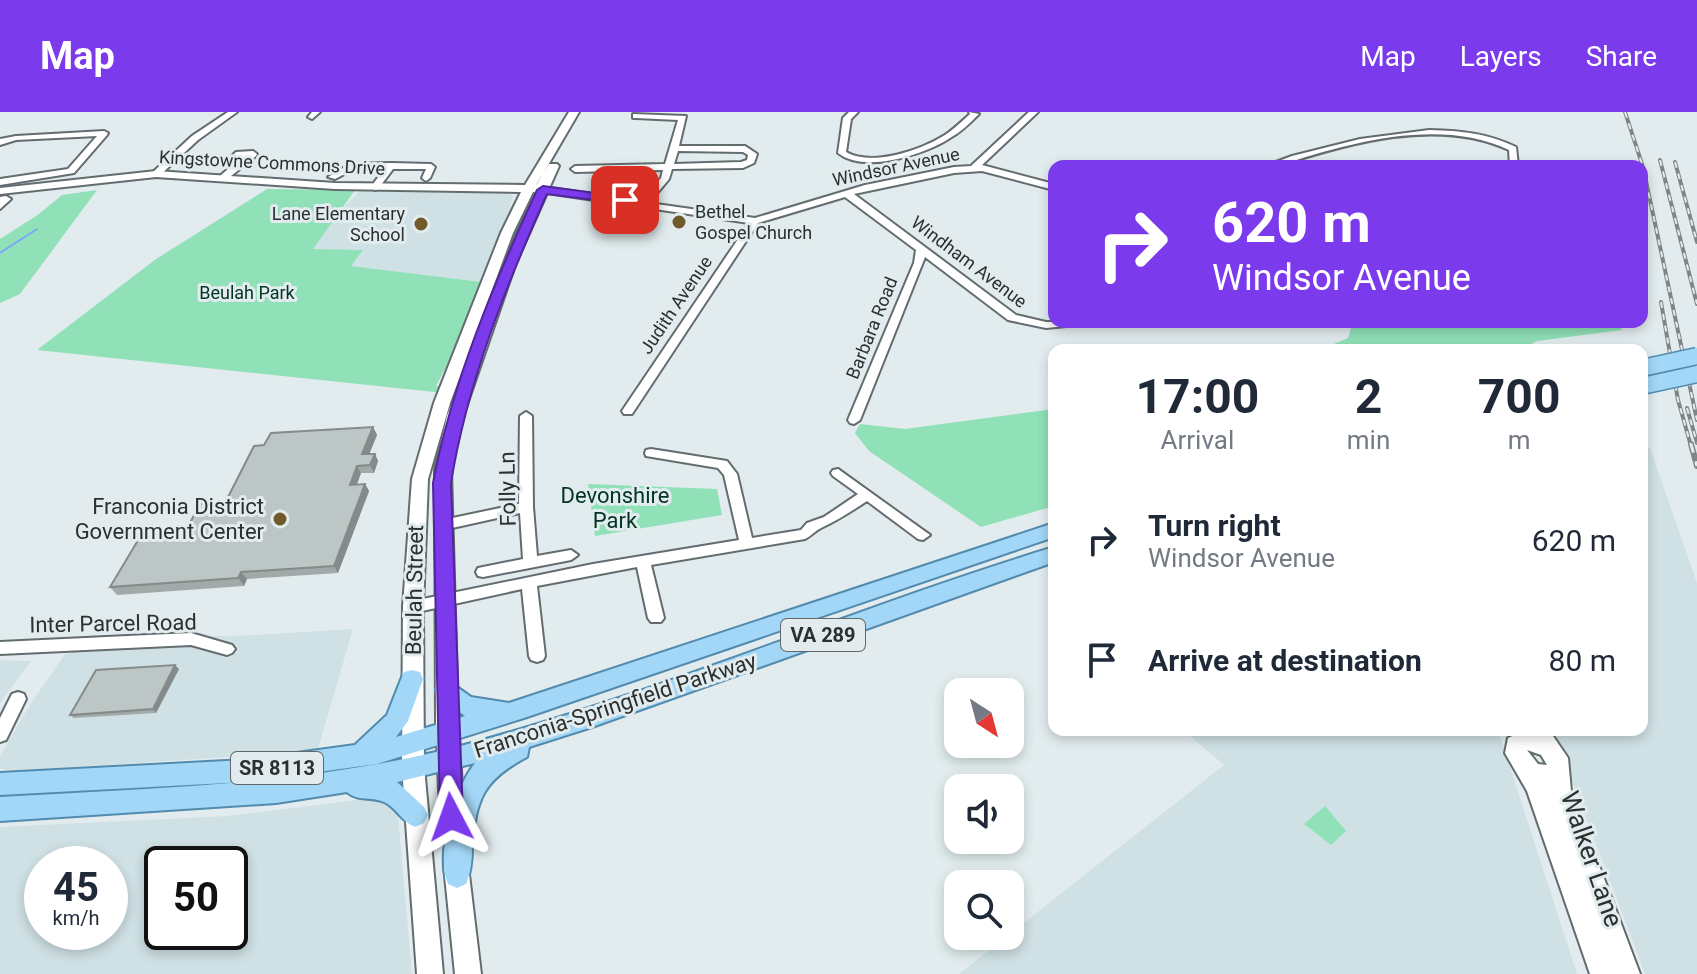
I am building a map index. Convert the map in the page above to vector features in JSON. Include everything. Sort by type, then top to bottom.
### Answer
[{"type":"main road","name":"Beulah Street","points":[[430,974],[415,815],[413,755],[413,607],[418,493],[431,433],[507,233],[535,189],[574,112]]},
{"type":"main road","name":"Kingstowne Commons Drive","points":[[0,191],[156,174],[225,172],[375,187],[535,189]]},
{"type":"main road","name":"Beulah Street","points":[[468,974],[448,759],[443,470],[455,416],[535,189]]},
{"type":"main road","points":[[1648,367],[1697,356]]},
{"type":"main road","points":[[1648,385],[1697,374]]},
{"type":"main road","name":"Franconia-Springfield Parkway","points":[[447,732],[1048,532]]},
{"type":"main road","name":"Franconia-Springfield Parkway","points":[[448,759],[592,717],[1048,556]]},
{"type":"main road","points":[[358,757],[390,730],[412,679]]},
{"type":"main road","points":[[447,690],[461,704],[471,708],[524,708]]},
{"type":"main road","points":[[457,875],[467,794],[478,774],[506,754],[592,717]]},
{"type":"main road","name":"SR 8113","points":[[0,809],[218,798],[325,786],[413,755],[447,732]]},
{"type":"main road","name":"Walker Lane","points":[[1541,736],[1556,760],[1560,791],[1627,974]]},
{"type":"main road","name":"Walker Lane","points":[[1518,748],[1544,775],[1556,773],[1556,760]]},
{"type":"main road","name":"Walker Lane","points":[[1518,748],[1537,787],[1603,974]]},
{"type":"main road","name":"SR 8113","points":[[0,784],[216,773],[358,757],[413,755],[448,759]]},
{"type":"main road","points":[[325,786],[384,789],[402,800],[415,815]]},
{"type":"street","points":[[156,174],[195,138],[233,112]]},
{"type":"street","points":[[853,112],[847,118],[842,153],[858,160],[873,160],[941,141],[975,114],[973,112]]},
{"type":"street","points":[[974,168],[1034,112]]},
{"type":"street","points":[[636,116],[683,118],[665,179],[644,203]]},
{"type":"street","points":[[1459,122],[1504,140],[1515,152],[1514,160]]},
{"type":"street","points":[[1287,160],[1400,123]]},
{"type":"street","points":[[0,142],[99,130],[104,133],[71,171],[0,182]]},
{"type":"street","points":[[575,169],[743,165],[751,161],[753,154],[745,149],[674,148]]},
{"type":"street","points":[[375,187],[391,166]]},
{"type":"street","points":[[332,177],[350,167],[431,167],[426,178]]},
{"type":"street","points":[[974,168],[1048,186]]},
{"type":"street","name":"Windsor Avenue","points":[[535,189],[755,221],[846,193],[974,168]]},
{"type":"street","name":"Windham Avenue","points":[[846,193],[1012,318],[1048,325]]},
{"type":"street","points":[[0,200],[6,199],[0,206]]},
{"type":"street","name":"Judith Avenue","points":[[628,411],[755,221]]},
{"type":"street","name":"Barbara Road","points":[[854,420],[919,263],[921,249]]},
{"type":"street","name":"Folly Ln","points":[[526,416],[526,507],[530,562]]},
{"type":"street","points":[[651,453],[722,464],[730,474],[747,544]]},
{"type":"street","points":[[838,473],[923,535]]},
{"type":"street","points":[[413,607],[643,560],[805,534],[812,526],[829,520],[867,495]]},
{"type":"street","points":[[443,525],[526,507]]},
{"type":"street","points":[[483,572],[571,555]]},
{"type":"street","points":[[643,560],[656,618]]},
{"type":"street","points":[[444,573],[466,588],[496,588]]},
{"type":"street","points":[[529,582],[537,656]]},
{"type":"street","name":"Inter Parcel Road","points":[[0,648],[191,639],[227,649]]},
{"type":"street","points":[[0,722],[18,699],[0,735]]},
{"type":"shaded area","name":"Lane Elementary School","points":[[359,191],[508,192],[513,196],[510,206],[519,208],[490,283],[350,266],[363,251],[312,249],[317,237]]},
{"type":"shaded area","points":[[1648,448],[1697,583],[1697,974],[1645,974],[1555,736],[1648,736]]},
{"type":"shaded area","points":[[353,629],[317,752],[249,760],[229,757],[15,771],[0,769],[0,756],[31,703],[77,637],[236,636]]},
{"type":"shaded area","points":[[0,660],[31,661],[0,703]]},
{"type":"shaded area","points":[[1190,736],[1500,736],[1577,974],[959,974],[989,950],[1024,950],[1024,923],[1224,765]]},
{"type":"shaded area","points":[[374,798],[388,803],[398,816],[412,974],[0,974],[0,827],[228,816]]},
{"type":"green space","name":"Beulah Park","points":[[267,189],[355,190],[313,249],[363,250],[351,266],[490,283],[436,386],[446,388],[444,393],[37,350],[156,259]]},
{"type":"green space","points":[[97,190],[20,294],[0,303],[0,239],[62,195]]},
{"type":"green space","points":[[1351,328],[1622,330],[1531,344],[1334,344],[1348,338]]},
{"type":"green space","points":[[1048,410],[1048,508],[981,527],[869,451],[855,433],[860,424],[905,429]]},
{"type":"green space","name":"Devonshire Park","points":[[588,484],[717,489],[722,515],[595,536]]},
{"type":"green space","points":[[1325,806],[1346,831],[1331,845],[1304,824]]},
{"type":"building","name":"Franconia District Government Center","points":[[373,427],[362,454],[375,454],[370,465],[357,466],[350,485],[365,484],[334,566],[241,572],[238,578],[110,587],[140,537],[184,534],[200,504],[225,503],[254,446],[264,445],[271,433]]},
{"type":"building","points":[[175,665],[153,709],[70,715],[96,670]]},
{"type":"waterway","points":[[0,253],[37,229]]},
{"type":"railway","points":[[1625,112],[1641,160]]},
{"type":"railway","points":[[1660,160],[1697,304]]},
{"type":"railway","points":[[1675,162],[1697,242]]},
{"type":"railway","points":[[1648,190],[1697,420]]},
{"type":"railway","points":[[1661,302],[1678,400],[1691,446]]},
{"type":"railway","points":[[1687,408],[1697,443]]},
{"type":"railway","points":[[1691,444],[1697,466]]},
{"type":"place","name":"Bethel Gospel Church","points":[[679,222]]},
{"type":"place","name":"Lane Elementary School","points":[[421,224]]},
{"type":"place","name":"Franconia District Government Center","points":[[280,519]]},
{"type":"route","points":[[451,817],[442,483],[451,429],[509,265],[543,190],[625,200]]}]
